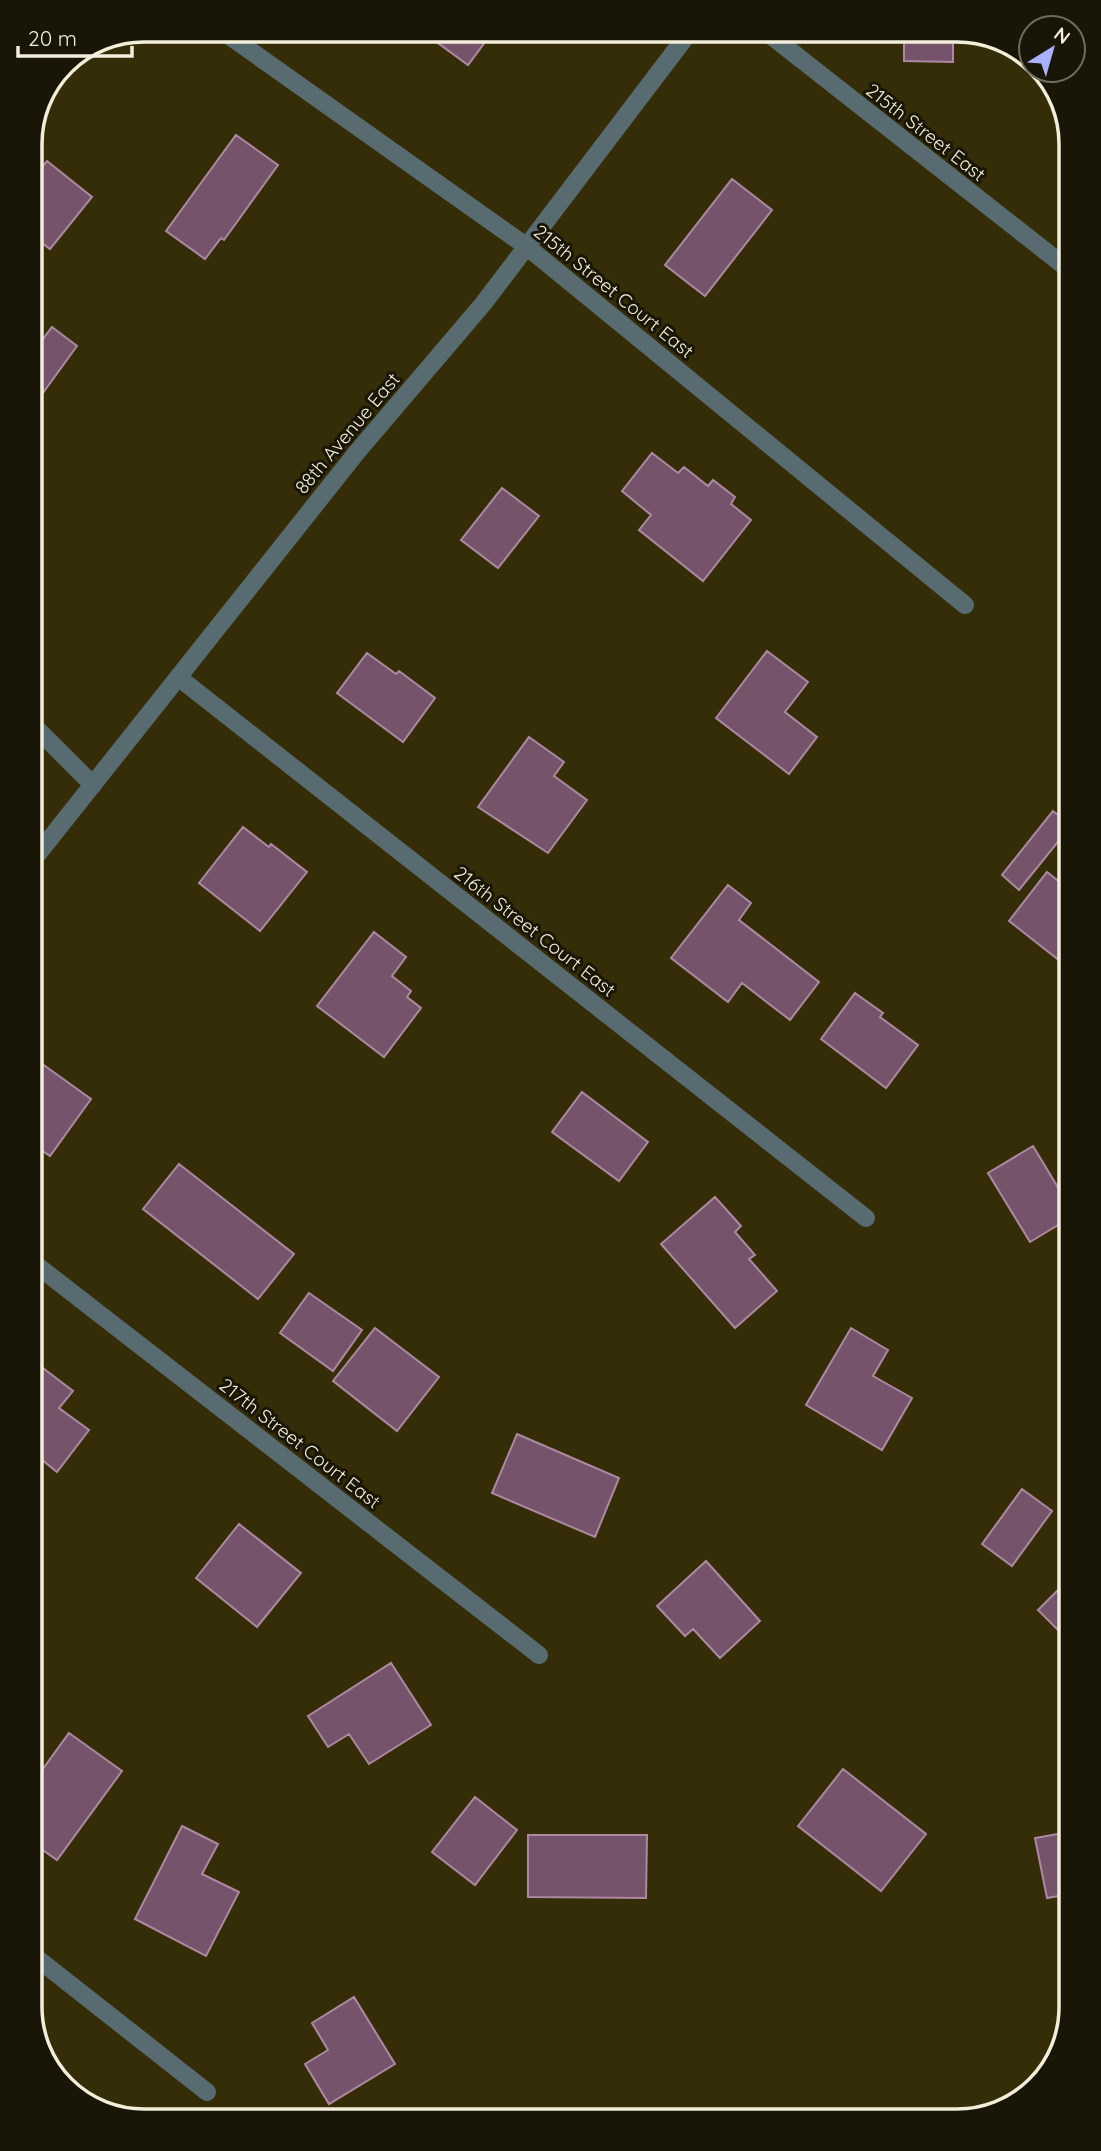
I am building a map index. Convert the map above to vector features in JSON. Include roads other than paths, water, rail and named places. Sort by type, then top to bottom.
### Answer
[{"type":"street","name":"215th Street Court East","points":[[238,42],[526,246],[965,605]]},
{"type":"street","name":"88th Avenue East","points":[[42,849],[356,452],[483,304],[682,42]]},
{"type":"street","name":"215th Street East","points":[[779,42],[1059,262]]},
{"type":"street","name":"216th Street Court East","points":[[178,677],[866,1218]]},
{"type":"street","points":[[42,734],[93,785]]},
{"type":"street","name":"217th Street Court East","points":[[42,1269],[539,1655]]},
{"type":"street","points":[[42,1962],[207,2092]]}]
